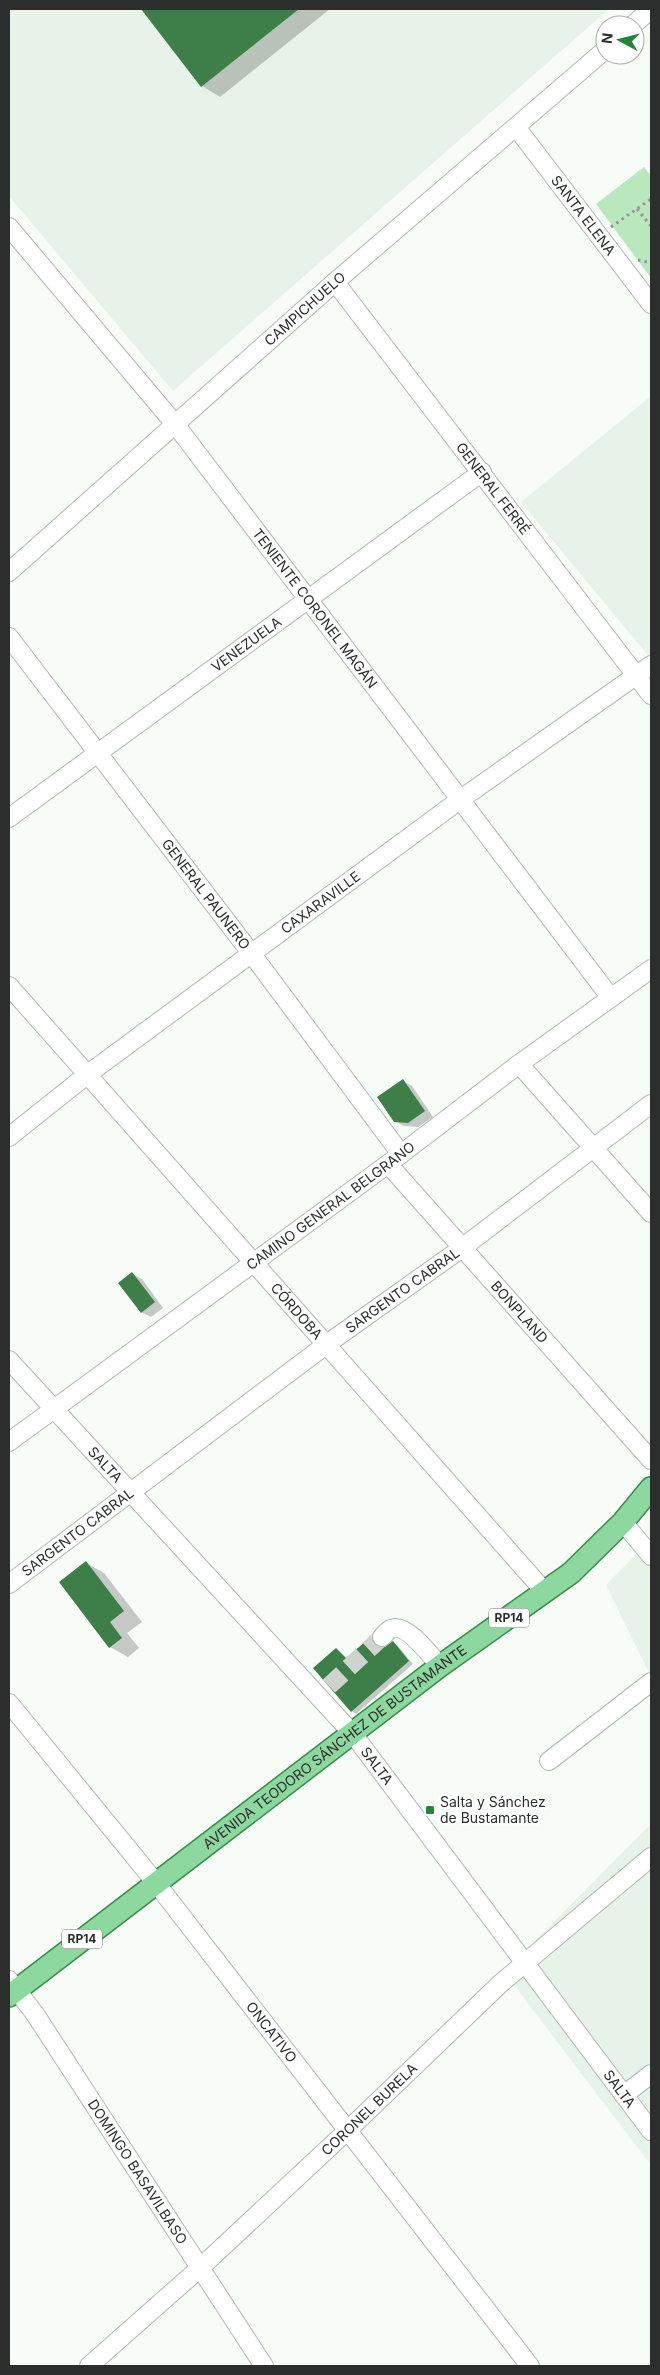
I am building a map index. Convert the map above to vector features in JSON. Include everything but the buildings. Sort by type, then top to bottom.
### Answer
[{"type":"main road","name":"AVENIDA TEODORO SÁNCHEZ DE BUSTAMANTE","points":[[11,1988],[156,1883],[440,1666],[545,1592],[591,1555],[623,1522],[651,1488]]},
{"type":"street","name":"CAMPICHUELO","points":[[9,572],[336,282],[595,59]]},
{"type":"street","name":"SANTA ELENA","points":[[516,127],[651,304]]},
{"type":"street","name":"TENIENTE CORONEL MAGÁN","points":[[9,227],[175,424],[611,998]]},
{"type":"street","name":"GENERAL FERRÉ","points":[[336,282],[651,694]]},
{"type":"street","name":"VENEZUELA","points":[[9,818],[482,472]]},
{"type":"street","name":"GENERAL PAUNERO","points":[[9,637],[251,954],[394,1159]]},
{"type":"street","name":"CAXARAVILLE","points":[[9,1137],[88,1074],[461,799],[636,674],[651,666]]},
{"type":"street","name":"CAMINO GENERAL BELGRANO","points":[[9,1442],[394,1159],[519,1064],[651,969]]},
{"type":"street","name":"CÓRDOBA","points":[[9,986],[545,1592]]},
{"type":"street","points":[[519,1064],[651,1213]]},
{"type":"street","name":"SARGENTO CABRAL","points":[[9,1584],[327,1344],[462,1248],[651,1104]]},
{"type":"street","name":"BONPLAND","points":[[394,1159],[462,1248],[651,1460]]},
{"type":"street","name":"SALTA","points":[[9,1360],[131,1493],[323,1691],[353,1734],[651,2131]]},
{"type":"street","points":[[623,1522],[649,1548]]},
{"type":"street","points":[[382,1637],[390,1629],[399,1628],[408,1632],[440,1666]]},
{"type":"street","points":[[549,1761],[651,1682]]},
{"type":"street","name":"ONCATIVO","points":[[9,1703],[156,1883],[530,2366]]},
{"type":"street","name":"CORONEL BURELA","points":[[90,2366],[201,2267],[348,2130],[500,1984],[651,1856]]},
{"type":"street","name":"DOMINGO BASAVILBASO","points":[[11,1988],[35,2014],[264,2366]]},
{"type":"street","points":[[624,2095],[651,2074]]},
{"type":"path","points":[[599,236],[651,199]]},
{"type":"path","points":[[637,209],[651,226]]},
{"type":"shaded area","points":[[9,9],[609,9],[602,15],[595,15],[595,21],[173,391],[9,196]]},
{"type":"shaded area","points":[[651,396],[651,659],[521,502]]},
{"type":"shaded area","points":[[651,1539],[651,1677],[606,1585]]},
{"type":"shaded area","points":[[651,1824],[651,2165],[504,1972]]},
{"type":"green space","points":[[644,167],[651,176],[651,278],[596,204]]},
{"type":"tunnel","points":[[329,1686],[382,1637]]},
{"type":"place","name":"Salta y Sánchez de Bustamante","points":[[430,1810]]}]
